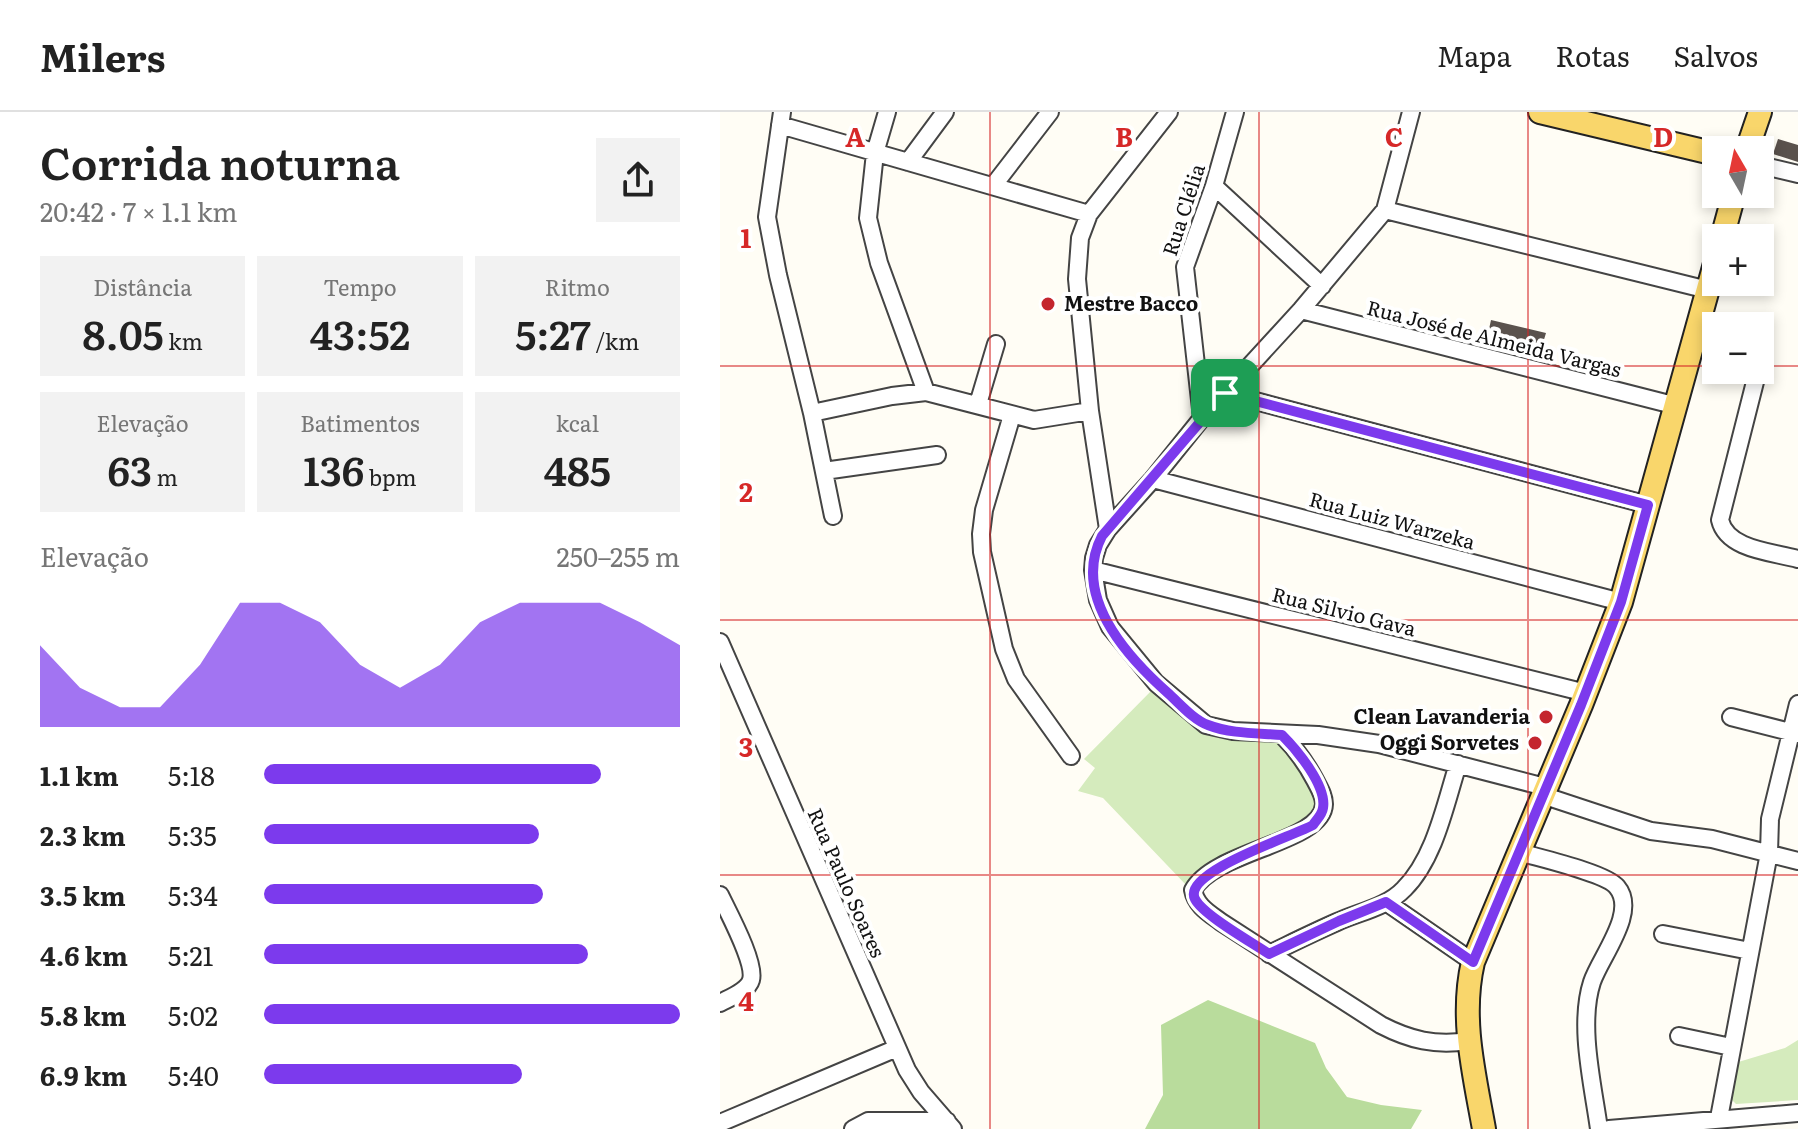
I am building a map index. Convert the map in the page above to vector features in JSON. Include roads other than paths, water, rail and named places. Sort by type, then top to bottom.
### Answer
[{"type":"main road","points":[[1540,112],[1702,151]]},
{"type":"main road","points":[[1752,136],[1760,112]]},
{"type":"main road","points":[[1484,1129],[1468,1041],[1466,989],[1473,962],[1621,602],[1677,406],[1702,340]]},
{"type":"street","points":[[887,112],[875,153],[868,210],[870,229],[879,263],[926,392]]},
{"type":"street","points":[[908,162],[945,112]]},
{"type":"street","points":[[993,186],[1050,112]]},
{"type":"street","points":[[1108,529],[1090,411],[1077,267],[1080,238],[1089,214],[1169,112]]},
{"type":"street","name":"Rua Clélia","points":[[1202,418],[1185,267],[1191,243],[1214,186],[1235,112]]},
{"type":"street","points":[[1411,112],[1385,210],[1108,529],[1095,551],[1093,570],[1101,610],[1110,627],[1156,683],[1206,725],[1233,731],[1318,735],[1379,744],[1458,764],[1544,791],[1651,831],[1700,837],[1798,861]]},
{"type":"street","points":[[833,516],[767,217],[781,118],[875,153],[1089,214]]},
{"type":"street","points":[[1774,168],[1798,174]]},
{"type":"street","points":[[1214,186],[1322,286]]},
{"type":"street","points":[[1385,210],[1702,289]]},
{"type":"street","name":"Rua José de Almeida Vargas","points":[[1301,310],[1677,406]]},
{"type":"street","points":[[978,404],[996,344]]},
{"type":"street","points":[[1754,384],[1720,520],[1726,534],[1736,542],[1798,559]]},
{"type":"street","points":[[812,413],[926,392],[1038,421],[1090,411]]},
{"type":"street","points":[[1225,393],[1648,505]]},
{"type":"street","points":[[1012,415],[984,510],[982,552],[998,624],[1016,679],[1071,756]]},
{"type":"street","points":[[824,471],[937,455]]},
{"type":"street","name":"Rua Luiz Warzeka","points":[[1153,479],[1621,602]]},
{"type":"street","name":"Rua Silvio Gava","points":[[1093,570],[1586,693]]},
{"type":"street","name":"Rua Paulo Soares","points":[[720,642],[897,1048],[921,1092],[950,1125]]},
{"type":"street","points":[[1719,1118],[1769,853],[1770,819],[1794,733],[1798,704]]},
{"type":"street","points":[[1731,717],[1794,733]]},
{"type":"street","points":[[1282,735],[1306,764],[1322,793],[1324,805],[1321,814],[1313,825],[1225,863],[1199,879],[1193,890],[1194,899],[1204,910],[1269,954],[1408,1039],[1441,1044],[1468,1041]]},
{"type":"street","points":[[1269,954],[1386,902],[1402,891],[1424,860],[1458,764]]},
{"type":"street","points":[[1519,852],[1610,880],[1624,898],[1625,907],[1619,926],[1591,984],[1586,1015],[1599,1129]]},
{"type":"street","points":[[720,895],[750,964],[751,979],[746,986],[720,1003]]},
{"type":"street","points":[[1386,902],[1473,962]]},
{"type":"street","points":[[1663,934],[1750,951]]},
{"type":"street","points":[[1679,1036],[1731,1047]]},
{"type":"street","points":[[720,1123],[897,1048]]},
{"type":"street","points":[[1609,1129],[1798,1113]]},
{"type":"street","points":[[853,1129],[868,1121],[950,1125]]},
{"type":"place","name":"Mestre Bacco","points":[[1048,304]]},
{"type":"place","name":"Clean Lavanderia","points":[[1546,717]]},
{"type":"place","name":"Oggi Sorvetes","points":[[1535,743]]}]
